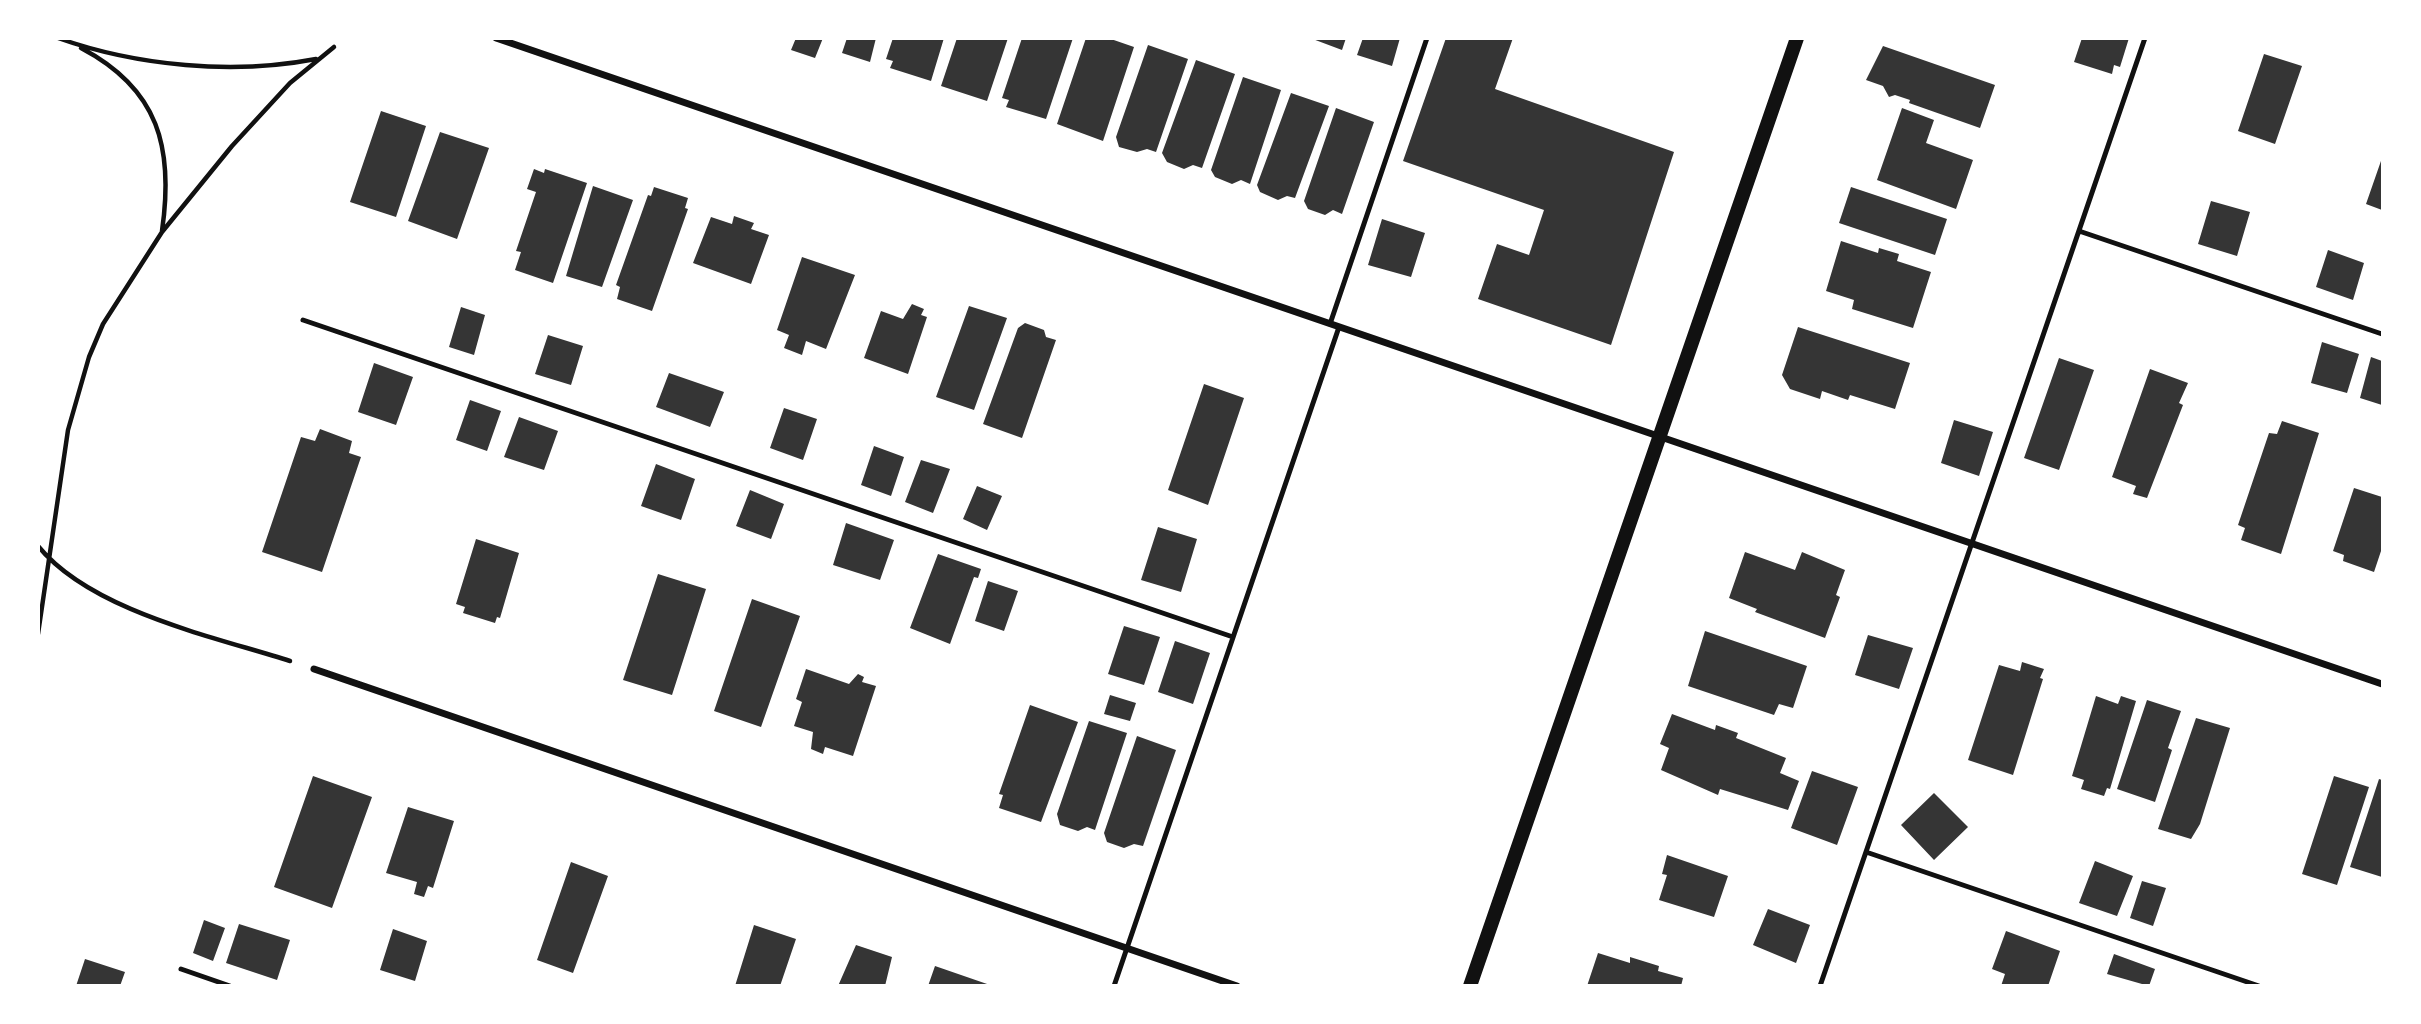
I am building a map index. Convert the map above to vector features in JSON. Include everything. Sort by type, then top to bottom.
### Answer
[{"type":"main road","points":[[1470,985],[1797,38]]},
{"type":"street","points":[[496,38],[2382,684]]},
{"type":"street","points":[[314,669],[1237,985]]},
{"type":"lane","points":[[1330,324],[1427,38]]},
{"type":"lane","points":[[1820,985],[2145,38]]},
{"type":"lane","points":[[2079,231],[2382,334]]},
{"type":"lane","points":[[303,320],[1233,637]]},
{"type":"lane","points":[[1114,985],[1339,327]]},
{"type":"lane","points":[[1866,852],[2259,985]]},
{"type":"lane","points":[[181,969],[230,985]]},
{"type":"path","points":[[58,38],[107,61],[132,82],[151,114],[165,156],[168,191],[162,232]]},
{"type":"path","points":[[76,45],[137,58],[226,66],[286,64],[319,58]]},
{"type":"path","points":[[38,634],[51,562],[56,498],[68,430],[89,356],[103,324],[162,232],[265,108],[334,47]]},
{"type":"path","points":[[38,546],[51,562],[85,588],[117,604],[314,669]]},
{"type":"building","points":[[796,38],[823,38],[815,58],[791,50]]},
{"type":"building","points":[[847,38],[876,38],[870,62],[842,53]]},
{"type":"building","points":[[893,38],[944,38],[931,81],[890,68],[893,61],[886,59]]},
{"type":"building","points":[[957,38],[1008,38],[987,101],[941,86]]},
{"type":"building","points":[[1022,38],[1073,38],[1046,119],[1006,107],[1009,100],[1002,98]]},
{"type":"building","points":[[1086,38],[1108,38],[1134,47],[1103,141],[1057,124]]},
{"type":"building","points":[[1310,38],[1346,38],[1342,50]]},
{"type":"building","points":[[1363,38],[1400,38],[1392,66],[1357,55]]},
{"type":"building","points":[[1446,38],[1513,38],[1495,89],[1674,152],[1611,345],[1478,299],[1497,244],[1529,255],[1544,210],[1403,161]]},
{"type":"building","points":[[2082,38],[2129,38],[2120,67],[2114,65],[2112,74],[2074,62]]},
{"type":"building","points":[[1148,45],[1188,59],[1156,152],[1147,149],[1137,152],[1119,147],[1116,137]]},
{"type":"building","points":[[1883,46],[1995,85],[1980,128],[1909,103],[1910,100],[1895,95],[1889,97],[1883,86],[1866,80]]},
{"type":"building","points":[[2264,54],[2302,66],[2275,144],[2238,131]]},
{"type":"building","points":[[1196,60],[1235,74],[1202,168],[1193,165],[1184,169],[1167,162],[1162,153]]},
{"type":"building","points":[[1243,77],[1281,90],[1250,184],[1241,180],[1232,184],[1215,177],[1211,170]]},
{"type":"building","points":[[1291,93],[1329,106],[1295,198],[1287,196],[1278,200],[1260,192],[1257,185]]},
{"type":"building","points":[[1336,108],[1374,122],[1342,214],[1333,210],[1325,215],[1308,209],[1304,201]]},
{"type":"building","points":[[1902,108],[1934,120],[1926,143],[1973,160],[1956,209],[1877,180]]},
{"type":"building","points":[[381,111],[426,126],[396,217],[350,202]]},
{"type":"building","points":[[440,132],[489,148],[457,239],[408,221]]},
{"type":"building","points":[[2382,158],[2382,210],[2366,204]]},
{"type":"building","points":[[534,169],[544,173],[545,169],[587,183],[553,283],[515,270],[521,252],[516,251],[536,192],[527,189]]},
{"type":"building","points":[[593,186],[633,200],[602,287],[566,276]]},
{"type":"building","points":[[654,187],[688,198],[685,208],[688,209],[652,311],[617,299],[620,287],[616,285],[648,195],[651,196]]},
{"type":"building","points":[[1851,187],[1947,219],[1935,255],[1839,223]]},
{"type":"building","points":[[2211,201],[2250,212],[2237,256],[2198,244]]},
{"type":"building","points":[[734,216],[754,223],[751,229],[769,235],[751,284],[693,263],[711,217],[732,224]]},
{"type":"building","points":[[1382,219],[1425,233],[1411,277],[1368,265]]},
{"type":"building","points":[[1841,241],[1878,253],[1879,248],[1899,254],[1897,261],[1931,272],[1913,328],[1852,309],[1854,300],[1826,291]]},
{"type":"building","points":[[2328,250],[2364,263],[2353,300],[2316,287]]},
{"type":"building","points":[[802,257],[855,275],[826,349],[806,341],[802,355],[784,348],[789,335],[777,330]]},
{"type":"building","points":[[912,304],[924,309],[921,315],[927,317],[908,374],[864,358],[881,311],[903,319]]},
{"type":"building","points":[[969,306],[1007,318],[974,410],[936,397]]},
{"type":"building","points":[[461,307],[485,315],[474,355],[449,347]]},
{"type":"building","points":[[1025,323],[1044,330],[1046,337],[1056,340],[1022,438],[983,424],[1018,328]]},
{"type":"building","points":[[1798,327],[1910,363],[1895,409],[1850,395],[1848,400],[1822,391],[1820,399],[1790,389],[1782,375]]},
{"type":"building","points":[[548,335],[583,346],[571,385],[535,374]]},
{"type":"building","points":[[2322,342],[2359,354],[2347,393],[2311,383]]},
{"type":"building","points":[[2371,357],[2382,361],[2382,405],[2360,398]]},
{"type":"building","points":[[2059,358],[2094,370],[2059,470],[2024,458]]},
{"type":"building","points":[[374,363],[413,377],[396,425],[358,412]]},
{"type":"building","points":[[2150,369],[2188,383],[2179,403],[2183,405],[2147,498],[2133,494],[2136,486],[2112,477]]},
{"type":"building","points":[[669,373],[724,392],[710,427],[656,407]]},
{"type":"building","points":[[1204,384],[1244,398],[1208,505],[1168,490]]},
{"type":"building","points":[[470,400],[501,411],[487,451],[456,440]]},
{"type":"building","points":[[784,408],[817,419],[803,460],[770,448]]},
{"type":"building","points":[[519,417],[558,431],[544,470],[504,457]]},
{"type":"building","points":[[1954,420],[1993,432],[1979,476],[1941,463]]},
{"type":"building","points":[[2282,421],[2319,433],[2281,554],[2241,540],[2245,528],[2238,525],[2269,433],[2277,434]]},
{"type":"building","points":[[320,429],[352,441],[349,453],[361,457],[322,572],[262,552],[301,437],[315,441]]},
{"type":"building","points":[[874,446],[904,457],[891,496],[861,485]]},
{"type":"building","points":[[921,460],[950,469],[933,513],[905,502]]},
{"type":"building","points":[[656,464],[695,479],[681,520],[641,506]]},
{"type":"building","points":[[977,486],[1002,496],[987,530],[963,519]]},
{"type":"building","points":[[2354,488],[2382,497],[2382,548],[2374,572],[2343,561],[2344,555],[2333,551]]},
{"type":"building","points":[[750,490],[784,504],[771,539],[736,526]]},
{"type":"building","points":[[846,523],[894,540],[880,580],[833,565]]},
{"type":"building","points":[[1158,527],[1197,539],[1181,592],[1141,580]]},
{"type":"building","points":[[476,539],[519,553],[500,618],[497,617],[495,623],[463,613],[465,607],[456,604]]},
{"type":"building","points":[[1745,552],[1795,570],[1802,552],[1845,570],[1836,595],[1840,597],[1825,638],[1755,612],[1757,609],[1729,598]]},
{"type":"building","points":[[938,554],[981,569],[978,578],[974,577],[950,644],[910,628]]},
{"type":"building","points":[[658,574],[706,589],[672,695],[623,680]]},
{"type":"building","points":[[988,581],[1018,591],[1004,631],[975,621]]},
{"type":"building","points":[[752,599],[800,616],[761,727],[714,711]]},
{"type":"building","points":[[1124,626],[1160,637],[1144,685],[1108,674]]},
{"type":"building","points":[[1705,631],[1807,666],[1793,708],[1779,704],[1774,715],[1688,686]]},
{"type":"building","points":[[1868,635],[1913,648],[1899,689],[1855,675]]},
{"type":"building","points":[[1175,641],[1210,653],[1193,704],[1158,692]]},
{"type":"building","points":[[2022,662],[2044,669],[2013,775],[1968,760],[1999,665],[2020,671]]},
{"type":"building","points":[[806,669],[849,684],[858,674],[864,677],[862,682],[876,686],[853,756],[825,747],[823,754],[811,749],[813,732],[794,726],[802,702],[796,699]]},
{"type":"building","points":[[1110,695],[1136,703],[1130,721],[1104,714]]},
{"type":"building","points":[[2096,696],[2118,704],[2121,696],[2136,701],[2110,789],[2107,788],[2104,796],[2081,789],[2084,780],[2072,776]]},
{"type":"building","points":[[2147,700],[2181,711],[2168,748],[2172,750],[2155,802],[2117,789]]},
{"type":"building","points":[[1030,705],[1078,722],[1041,822],[999,808],[1003,795],[999,794]]},
{"type":"building","points":[[1672,714],[1715,730],[1716,725],[1738,733],[1736,738],[1786,758],[1780,773],[1799,781],[1788,810],[1720,789],[1718,795],[1661,770],[1669,748],[1660,744]]},
{"type":"building","points":[[2196,718],[2230,728],[2200,824],[2191,839],[2158,829]]},
{"type":"building","points":[[1089,721],[1127,733],[1095,830],[1087,827],[1078,831],[1060,825],[1057,814]]},
{"type":"building","points":[[1137,736],[1176,750],[1143,846],[1134,844],[1124,848],[1107,842],[1104,833]]},
{"type":"building","points":[[1812,771],[1858,787],[1837,845],[1791,828]]},
{"type":"building","points":[[313,776],[372,797],[332,908],[274,887]]},
{"type":"building","points":[[2334,776],[2369,787],[2337,885],[2302,874]]},
{"type":"building","points":[[2379,779],[2382,780],[2382,877],[2350,867]]},
{"type":"building","points":[[1934,793],[1968,827],[1934,860],[1901,825]]},
{"type":"building","points":[[408,807],[454,821],[433,888],[428,886],[424,897],[414,894],[417,882],[386,873]]},
{"type":"building","points":[[1667,855],[1728,876],[1714,917],[1659,900],[1667,875],[1662,874]]},
{"type":"building","points":[[2095,861],[2133,876],[2117,916],[2079,903]]},
{"type":"building","points":[[571,862],[608,876],[573,973],[537,960]]},
{"type":"building","points":[[2142,881],[2166,888],[2153,926],[2130,918]]},
{"type":"building","points":[[1768,909],[1810,925],[1796,963],[1753,945]]},
{"type":"building","points":[[204,920],[225,928],[213,961],[193,953]]},
{"type":"building","points":[[239,924],[290,940],[277,980],[226,963]]},
{"type":"building","points":[[754,925],[796,939],[780,986],[735,986]]},
{"type":"building","points":[[393,929],[427,941],[415,981],[380,970]]},
{"type":"building","points":[[2006,931],[2060,951],[2048,986],[2001,986],[2005,974],[1992,969]]},
{"type":"building","points":[[856,945],[892,957],[885,986],[838,986]]},
{"type":"building","points":[[1598,953],[1630,963],[1630,957],[1659,966],[1658,971],[1683,978],[1681,986],[1587,986]]},
{"type":"building","points":[[2114,954],[2155,969],[2149,986],[2107,974]]},
{"type":"building","points":[[85,959],[125,972],[120,986],[76,986]]},
{"type":"building","points":[[935,966],[990,985],[990,986],[928,986]]}]
